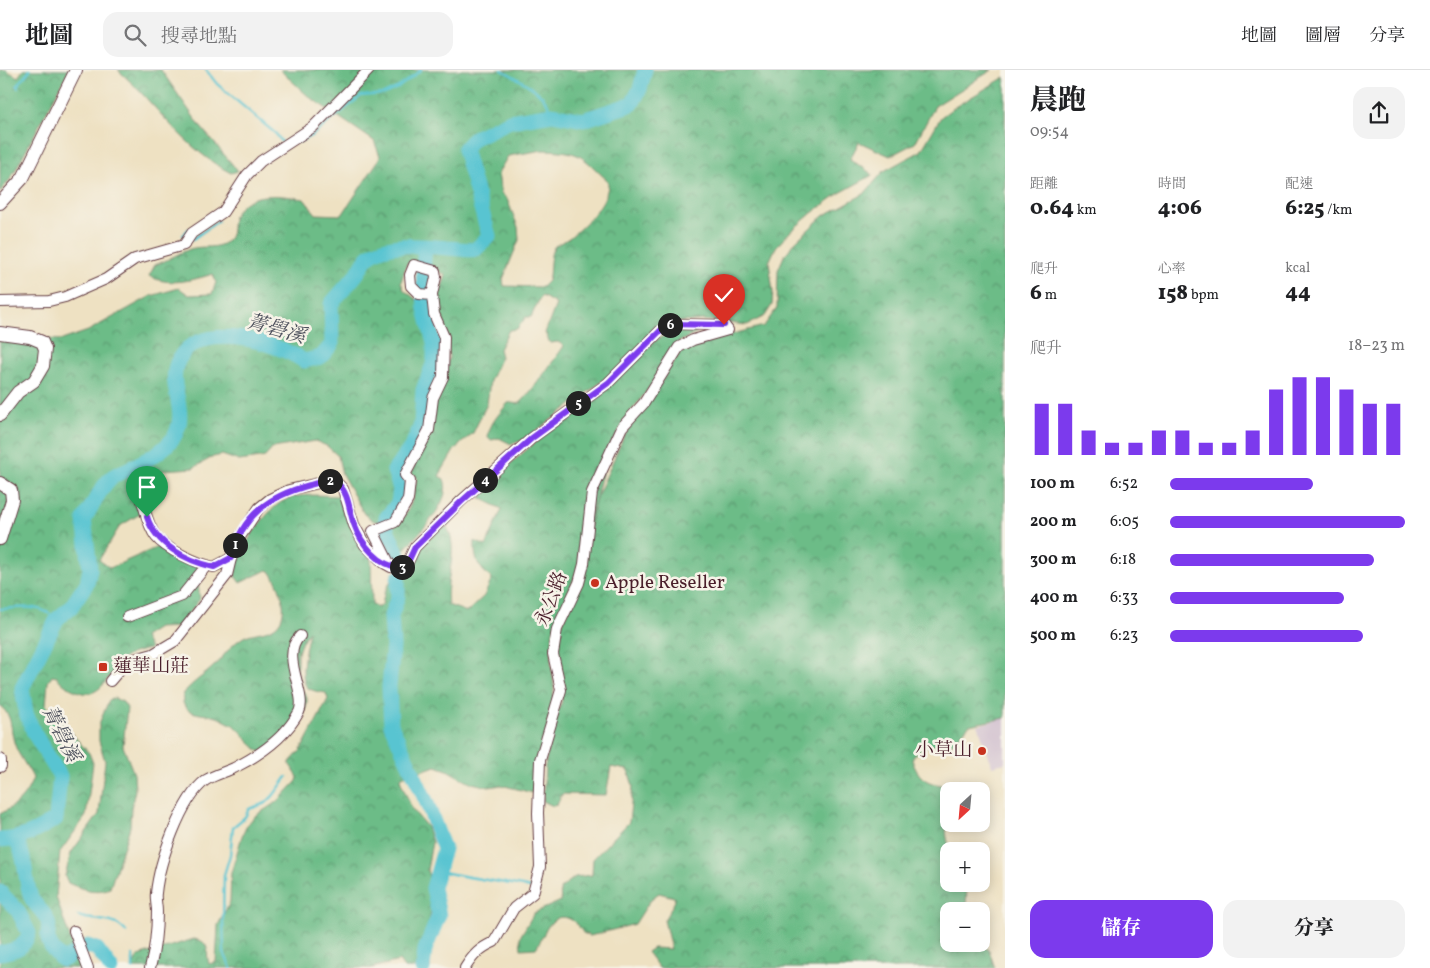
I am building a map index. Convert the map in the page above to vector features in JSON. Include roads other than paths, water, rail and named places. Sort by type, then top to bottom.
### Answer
[{"type":"street","points":[[0,203],[23,178],[76,70]]},
{"type":"street","points":[[0,302],[49,301],[106,280],[135,259],[184,245],[192,233],[222,212],[246,175],[260,162],[314,127],[369,70]]},
{"type":"street","points":[[391,567],[373,531],[395,522],[408,500],[410,481],[405,475],[428,430],[433,398],[443,377],[444,337],[434,314],[432,295],[436,277],[435,271],[424,266],[414,265],[410,275],[411,286],[419,294],[432,295]]},
{"type":"street","name":"永公路","points":[[391,567],[401,568],[408,562],[415,547],[461,502],[532,438],[608,383],[662,329],[670,324],[724,325],[728,330],[693,340],[680,346],[644,403],[622,427],[592,492],[584,564],[579,583],[557,629],[553,654],[561,690],[540,760],[538,813],[540,867],[533,893],[514,908],[494,942],[472,956],[465,968]]},
{"type":"street","points":[[0,333],[30,337],[42,342],[45,349],[43,366],[34,381],[18,392],[0,415]]},
{"type":"street","points":[[110,681],[127,661],[153,654],[174,641],[227,575],[234,546],[259,508],[290,490],[327,481],[337,483],[343,489],[354,525],[365,545],[391,567]]},
{"type":"street","points":[[0,483],[11,490],[12,500],[0,538]]},
{"type":"street","points":[[142,497],[149,523],[156,537],[168,548],[214,567],[231,558]]},
{"type":"street","points":[[127,617],[182,596],[207,565]]},
{"type":"street","points":[[150,968],[156,944],[157,884],[176,820],[206,780],[250,759],[275,743],[288,729],[300,710],[301,703],[295,680],[293,652],[295,640],[300,636]]},
{"type":"street","points":[[0,760],[0,766]]},
{"type":"street","points":[[74,931],[87,966]]},
{"type":"waterway","points":[[18,88],[17,86],[30,70]]},
{"type":"waterway","points":[[206,70],[217,84],[276,134],[282,142]]},
{"type":"waterway","points":[[298,142],[313,135],[361,96],[384,94],[399,87],[421,70]]},
{"type":"waterway","points":[[502,70],[539,93],[545,99],[552,114]]},
{"type":"waterway","name":"菁礐溪","points":[[0,840],[30,834],[56,819],[60,776],[34,733],[26,713],[22,688],[57,619],[71,607],[87,583],[90,569],[84,519],[100,492],[112,477],[151,457],[164,448],[174,437],[180,419],[175,383],[176,366],[185,351],[198,342],[215,338],[234,338],[273,346],[304,361],[321,357],[332,344],[331,304],[356,275],[369,256],[379,250],[405,246],[475,250],[489,236],[464,149],[474,138],[510,121],[552,114],[583,120],[632,104],[640,89],[645,70]]},
{"type":"waterway","points":[[193,239],[218,221]]},
{"type":"waterway","points":[[183,235],[189,229]]},
{"type":"waterway","points":[[398,554],[385,525],[386,518],[398,503],[400,489],[394,471],[412,446],[421,425],[423,390],[434,362],[434,343],[425,309],[423,271],[425,247]]},
{"type":"waterway","points":[[398,578],[398,596],[391,616],[393,646],[389,687],[391,725],[427,803],[444,849],[433,888],[439,915],[425,950],[423,968]]},
{"type":"waterway","points":[[0,609],[37,609],[57,619]]},
{"type":"waterway","points":[[231,968],[224,953],[223,919],[224,875],[230,855],[233,827],[245,817],[249,809],[266,803],[287,777]]},
{"type":"waterway","points":[[16,840],[24,861],[31,897],[47,918],[49,926],[48,938],[58,956],[63,960],[88,946],[97,949],[111,968]]},
{"type":"waterway","points":[[437,870],[530,888]]},
{"type":"waterway","name":"菁礐溪","points":[[0,892],[18,911],[29,933],[22,946],[0,953]]},
{"type":"waterway","points":[[78,916],[110,922],[121,927],[126,932]]},
{"type":"waterway","points":[[133,955],[133,968]]},
{"type":"place","name":"Apple Reseller","points":[[595,583]]},
{"type":"place","name":"蓮華山莊","points":[[103,667]]},
{"type":"place","name":"小草山","points":[[982,751]]}]
